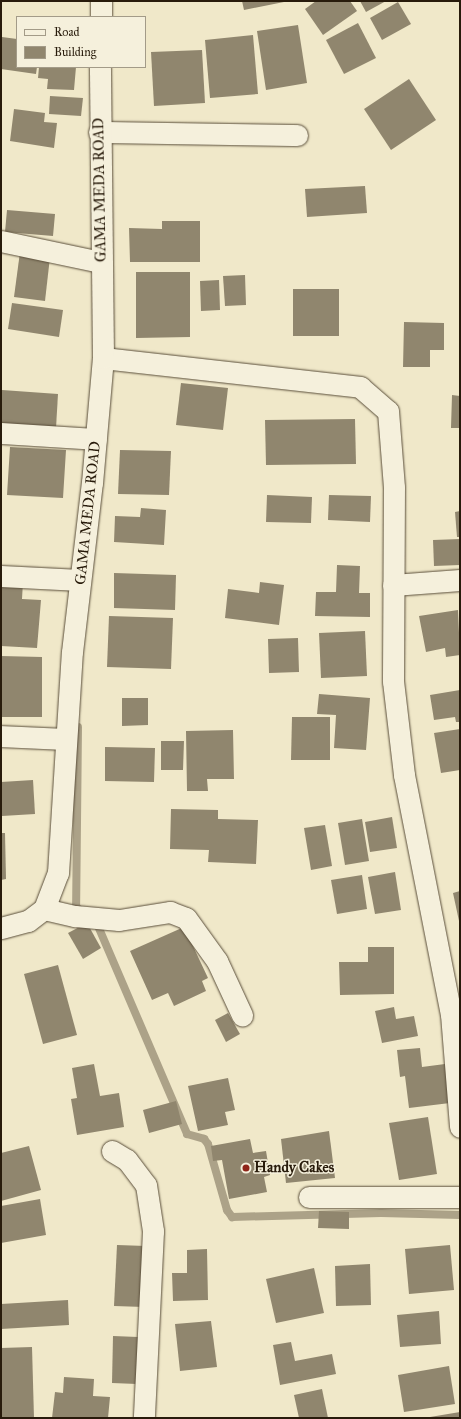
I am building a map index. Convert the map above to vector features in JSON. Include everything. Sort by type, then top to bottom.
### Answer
[{"type":"street","points":[[101,1],[101,16]]},
{"type":"street","name":"GAMA MEDA ROAD","points":[[44,909],[58,873],[72,652],[96,439],[103,358],[101,262],[102,161],[99,132],[100,68]]},
{"type":"street","points":[[99,132],[297,135]]},
{"type":"street","points":[[1,241],[101,262]]},
{"type":"street","points":[[103,358],[360,387],[388,411],[394,487],[393,680],[404,775],[456,1014],[460,1127]]},
{"type":"street","points":[[1,433],[96,439]]},
{"type":"street","points":[[1,576],[80,580]]},
{"type":"street","points":[[393,585],[460,580]]},
{"type":"street","points":[[1,736],[66,739]]},
{"type":"street","points":[[1,928],[28,921],[44,909],[75,916],[119,920],[170,912],[186,918],[217,961],[242,1015]]},
{"type":"street","points":[[112,1151],[126,1160],[146,1185],[153,1231],[144,1418]]},
{"type":"street","points":[[309,1197],[460,1197]]},
{"type":"building","points":[[242,1],[284,1],[284,2],[244,10]]},
{"type":"building","points":[[316,1],[350,1],[357,11],[323,35],[305,9]]},
{"type":"building","points":[[360,1],[386,1],[366,12]]},
{"type":"building","points":[[398,2],[411,24],[382,40],[370,18]]},
{"type":"building","points":[[358,23],[376,58],[344,74],[326,40]]},
{"type":"building","points":[[298,25],[307,83],[266,90],[257,31]]},
{"type":"building","points":[[253,35],[258,94],[210,98],[205,40]]},
{"type":"building","points":[[2,37],[16,39],[16,68],[37,68],[36,74],[1,69]]},
{"type":"building","points":[[202,50],[205,103],[154,106],[151,52]]},
{"type":"building","points":[[39,68],[76,68],[74,90],[47,89],[48,79],[38,78]]},
{"type":"building","points":[[409,79],[436,120],[391,150],[364,109]]},
{"type":"building","points":[[50,96],[83,98],[81,116],[49,114]]},
{"type":"building","points":[[14,109],[45,113],[44,122],[57,123],[54,148],[10,141]]},
{"type":"building","points":[[365,186],[367,213],[307,217],[305,189]]},
{"type":"building","points":[[7,210],[55,214],[53,236],[5,232]]},
{"type":"building","points":[[162,221],[200,221],[200,262],[130,262],[129,228],[162,229]]},
{"type":"building","points":[[20,252],[50,257],[45,301],[14,297]]},
{"type":"building","points":[[136,272],[190,272],[190,337],[136,338]]},
{"type":"building","points":[[245,275],[246,305],[225,306],[223,276]]},
{"type":"building","points":[[219,280],[220,310],[201,311],[200,281]]},
{"type":"building","points":[[293,289],[339,289],[339,336],[293,336]]},
{"type":"building","points":[[12,303],[63,310],[59,337],[8,329]]},
{"type":"building","points":[[404,322],[444,323],[444,350],[430,350],[430,367],[403,367]]},
{"type":"building","points":[[181,383],[228,388],[223,430],[176,425]]},
{"type":"building","points":[[2,390],[58,394],[56,428],[1,424]]},
{"type":"building","points":[[452,395],[460,396],[460,428],[451,428]]},
{"type":"building","points":[[355,419],[356,464],[266,465],[265,420]]},
{"type":"building","points":[[10,447],[66,450],[63,498],[7,495]]},
{"type":"building","points":[[120,450],[171,451],[169,495],[118,494]]},
{"type":"building","points":[[267,495],[312,497],[311,523],[266,522]]},
{"type":"building","points":[[329,495],[371,496],[370,522],[328,520]]},
{"type":"building","points":[[141,508],[166,510],[164,545],[114,542],[115,516],[140,517]]},
{"type":"building","points":[[460,511],[460,537],[457,537],[455,512]]},
{"type":"building","points":[[460,539],[460,565],[434,566],[433,540]]},
{"type":"building","points":[[337,565],[360,566],[359,593],[370,593],[370,617],[315,616],[316,592],[336,592]]},
{"type":"building","points":[[114,573],[176,575],[175,610],[114,608]]},
{"type":"building","points":[[1,580],[23,582],[22,599],[41,600],[37,648],[1,646]]},
{"type":"building","points":[[260,582],[284,585],[279,625],[225,618],[228,589],[259,593]]},
{"type":"building","points":[[458,610],[460,655],[446,657],[445,648],[426,652],[419,616]]},
{"type":"building","points":[[109,616],[173,618],[171,669],[107,667]]},
{"type":"building","points":[[365,631],[367,676],[321,678],[319,633]]},
{"type":"building","points":[[298,638],[299,672],[269,673],[268,639]]},
{"type":"building","points":[[1,656],[42,657],[42,717],[1,717]]},
{"type":"building","points":[[460,690],[460,722],[456,722],[455,717],[434,720],[430,695]]},
{"type":"building","points":[[319,694],[370,698],[366,750],[334,748],[336,715],[317,714]]},
{"type":"building","points":[[122,698],[148,698],[148,725],[122,726]]},
{"type":"building","points":[[292,717],[330,717],[330,760],[291,760]]},
{"type":"building","points":[[460,729],[460,770],[441,773],[434,733]]},
{"type":"building","points":[[233,730],[234,779],[207,779],[208,791],[187,791],[186,731]]},
{"type":"building","points":[[161,741],[184,741],[183,770],[161,770]]},
{"type":"building","points":[[105,747],[155,748],[154,782],[105,781]]},
{"type":"building","points":[[33,780],[35,814],[2,816],[1,782]]},
{"type":"building","points":[[171,809],[218,810],[218,819],[258,820],[256,864],[208,862],[209,850],[170,849]]},
{"type":"building","points":[[392,817],[397,848],[370,852],[365,822]]},
{"type":"building","points":[[362,819],[369,861],[345,865],[338,823]]},
{"type":"building","points":[[325,825],[332,866],[311,870],[304,828]]},
{"type":"building","points":[[1,833],[5,833],[6,879],[1,880]]},
{"type":"building","points":[[395,872],[401,910],[375,914],[368,877]]},
{"type":"building","points":[[362,875],[367,909],[337,914],[331,880]]},
{"type":"building","points":[[460,891],[460,921],[459,921],[453,893]]},
{"type":"building","points":[[87,923],[101,948],[83,959],[68,933]]},
{"type":"building","points":[[184,927],[208,978],[202,981],[206,991],[174,1006],[168,993],[152,1000],[130,951]]},
{"type":"building","points":[[368,947],[394,947],[394,994],[340,995],[339,962],[368,962]]},
{"type":"building","points":[[58,965],[77,1035],[43,1044],[24,974]]},
{"type":"building","points":[[394,1007],[396,1019],[414,1016],[418,1036],[382,1043],[375,1011]]},
{"type":"building","points":[[228,1013],[240,1034],[226,1042],[215,1020]]},
{"type":"building","points":[[420,1048],[422,1067],[445,1064],[450,1103],[409,1108],[405,1076],[400,1077],[397,1050]]},
{"type":"building","points":[[94,1064],[100,1096],[119,1093],[124,1127],[77,1135],[71,1099],[77,1098],[72,1068]]},
{"type":"building","points":[[228,1078],[235,1110],[225,1112],[228,1125],[198,1131],[188,1086]]},
{"type":"building","points":[[176,1101],[182,1124],[149,1133],[143,1110]]},
{"type":"building","points":[[428,1117],[437,1174],[399,1180],[389,1123]]},
{"type":"building","points":[[329,1131],[335,1178],[286,1183],[281,1139]]},
{"type":"building","name":"Handy Cakes","points":[[250,1139],[253,1153],[266,1151],[270,1175],[264,1177],[267,1192],[229,1199],[222,1160],[213,1161],[211,1146]]},
{"type":"building","points":[[29,1146],[41,1190],[1,1201],[1,1153]]},
{"type":"building","points":[[40,1199],[46,1235],[1,1243],[1,1206]]},
{"type":"building","points":[[319,1211],[349,1212],[349,1229],[318,1228]]},
{"type":"building","points":[[117,1245],[146,1246],[144,1307],[114,1306]]},
{"type":"building","points":[[450,1245],[454,1290],[409,1294],[405,1249]]},
{"type":"building","points":[[207,1249],[208,1300],[173,1301],[172,1273],[187,1273],[187,1250]]},
{"type":"building","points":[[370,1264],[371,1305],[336,1306],[335,1266]]},
{"type":"building","points":[[314,1268],[324,1313],[276,1323],[266,1279]]},
{"type":"building","points":[[68,1300],[69,1325],[1,1329],[1,1304]]},
{"type":"building","points":[[439,1311],[441,1344],[400,1347],[397,1315]]},
{"type":"building","points":[[211,1321],[217,1367],[180,1371],[175,1324]]},
{"type":"building","points":[[113,1336],[138,1337],[137,1384],[112,1383]]},
{"type":"building","points":[[291,1342],[295,1361],[332,1354],[336,1374],[280,1385],[273,1345]]},
{"type":"building","points":[[32,1347],[34,1418],[1,1418],[1,1348]]},
{"type":"building","points":[[449,1366],[455,1404],[404,1412],[398,1375]]},
{"type":"building","points":[[64,1377],[94,1379],[93,1396],[110,1397],[108,1418],[52,1418],[55,1392],[63,1393]]},
{"type":"building","points":[[322,1389],[328,1418],[299,1418],[294,1395]]},
{"type":"building","points":[[460,1412],[460,1418],[430,1418],[430,1417]]},
{"type":"waterway","points":[[78,727],[76,907],[83,912]]},
{"type":"waterway","points":[[95,919],[187,1134],[204,1139],[208,1144],[227,1210],[232,1217],[381,1213],[460,1215]]},
{"type":"place","name":"Handy Cakes","points":[[246,1168]]}]
